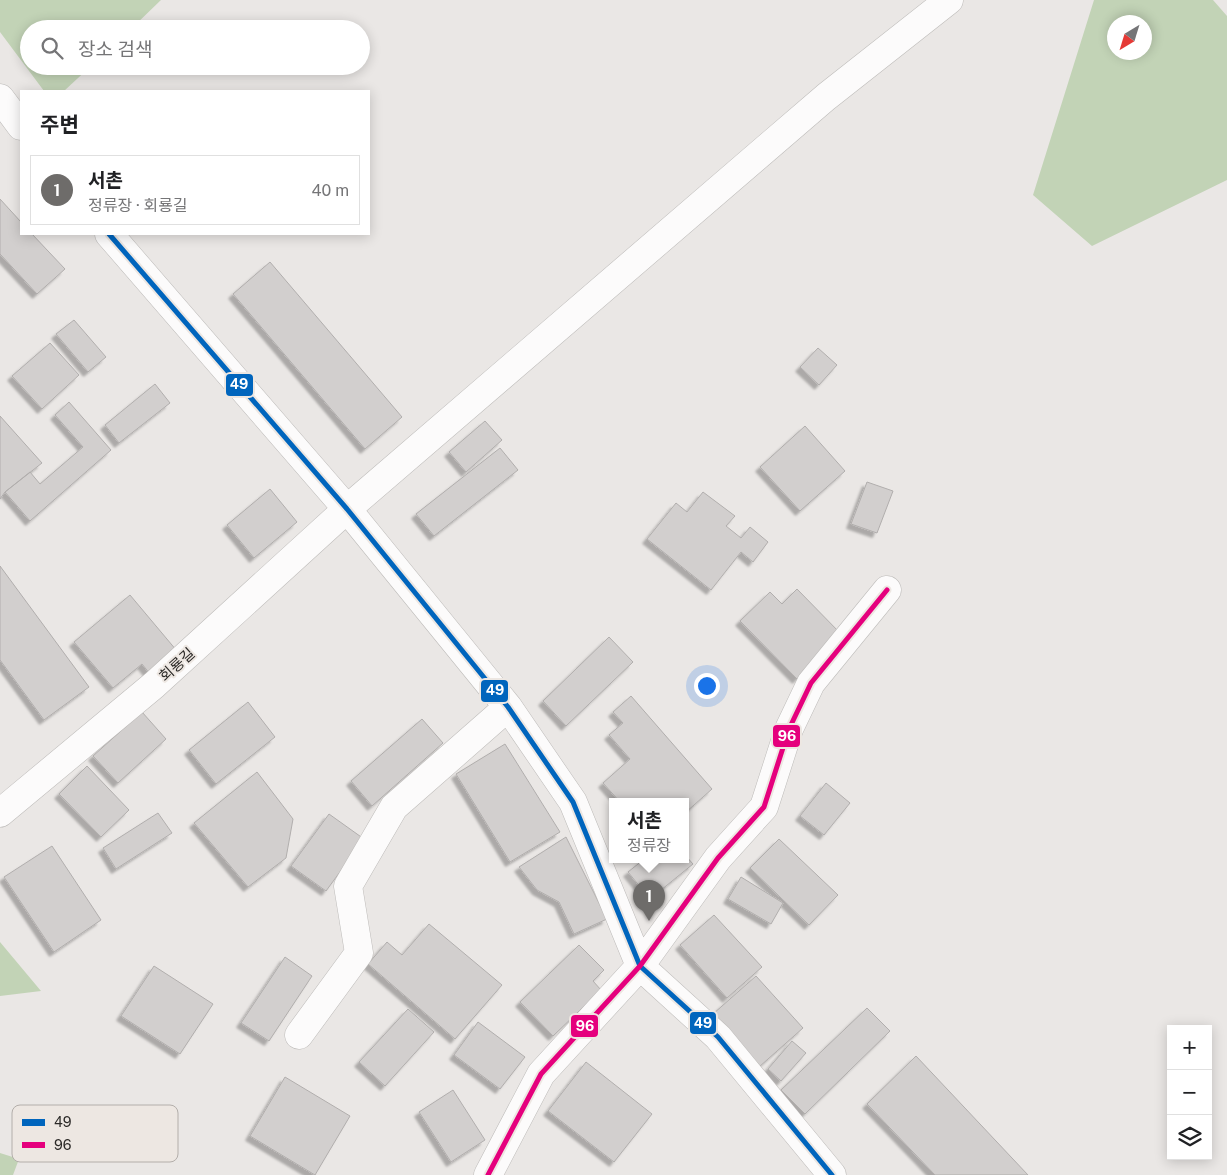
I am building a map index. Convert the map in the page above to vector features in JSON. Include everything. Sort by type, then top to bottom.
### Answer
[{"type":"street","name":"회룡길","points":[[0,813],[154,685],[347,509],[826,97],[949,0]]},
{"type":"street","points":[[0,98],[20,125]]},
{"type":"street","points":[[110,235],[347,509],[508,707],[573,802],[640,966],[718,1037],[832,1175]]},
{"type":"street","points":[[488,1175],[541,1074],[640,966],[718,858],[764,807],[789,730],[811,683],[887,590]]},
{"type":"street","points":[[299,1035],[359,953],[348,886],[394,807],[508,707]]},
{"type":"green space","points":[[0,0],[161,0],[140,20],[20,20],[20,59],[0,32]]},
{"type":"green space","points":[[1094,0],[1213,0],[1227,16],[1227,180],[1092,246],[1033,195]]},
{"type":"green space","points":[[32,75],[81,75],[65,90],[43,90]]},
{"type":"green space","points":[[0,942],[41,991],[0,996]]},
{"type":"green space","points":[[0,1153],[12,1157],[12,1162],[18,1162],[13,1175],[0,1175]]},
{"type":"building","points":[[0,199],[20,221],[20,235],[33,235],[65,269],[37,294],[0,254]]},
{"type":"building","points":[[270,262],[402,417],[365,449],[233,294]]},
{"type":"building","points":[[74,320],[106,357],[88,372],[56,334]]},
{"type":"building","points":[[50,343],[79,375],[42,409],[12,376]]},
{"type":"building","points":[[818,348],[837,365],[819,385],[800,367]]},
{"type":"building","points":[[155,384],[170,403],[119,443],[105,425]]},
{"type":"building","points":[[69,402],[111,450],[30,521],[5,492],[30,472],[40,484],[83,447],[55,415]]},
{"type":"building","points":[[0,416],[42,463],[5,492],[0,499]]},
{"type":"building","points":[[485,421],[502,440],[466,472],[449,452]]},
{"type":"building","points":[[805,426],[845,471],[800,511],[760,467]]},
{"type":"building","points":[[500,448],[518,470],[434,536],[416,514]]},
{"type":"building","points":[[867,482],[893,491],[877,533],[851,524]]},
{"type":"building","points":[[270,489],[297,522],[254,558],[227,525]]},
{"type":"building","points":[[703,492],[735,516],[726,526],[741,538],[750,527],[768,542],[753,562],[741,552],[711,590],[647,539],[676,503],[687,512]]},
{"type":"building","points":[[0,566],[89,687],[44,720],[0,660]]},
{"type":"building","points":[[797,589],[842,635],[797,679],[740,621],[770,592],[782,604]]},
{"type":"building","points":[[130,595],[177,651],[150,674],[142,664],[113,688],[74,642]]},
{"type":"building","points":[[609,637],[633,662],[566,726],[543,701]]},
{"type":"building","points":[[631,696],[712,789],[689,809],[689,798],[616,798],[603,783],[630,759],[609,735],[623,723],[613,712]]},
{"type":"building","points":[[248,702],[275,737],[216,784],[189,750]]},
{"type":"building","points":[[142,712],[166,739],[118,783],[93,756]]},
{"type":"building","points":[[422,719],[443,743],[372,806],[351,781]]},
{"type":"building","points":[[505,744],[560,832],[510,862],[456,774]]},
{"type":"building","points":[[87,766],[129,810],[101,837],[59,794]]},
{"type":"building","points":[[257,772],[293,819],[286,858],[248,887],[194,823]]},
{"type":"building","points":[[826,783],[850,803],[824,835],[800,816]]},
{"type":"building","points":[[158,813],[172,833],[116,869],[103,848]]},
{"type":"building","points":[[329,814],[364,839],[326,891],[291,866]]},
{"type":"building","points":[[566,837],[607,919],[574,934],[559,902],[537,890],[519,867]]},
{"type":"building","points":[[779,839],[838,895],[809,925],[750,868]]},
{"type":"building","points":[[52,846],[101,920],[54,952],[4,877]]},
{"type":"building","points":[[689,860],[693,864],[650,899],[628,872],[639,863],[689,863]]},
{"type":"building","points":[[741,877],[783,903],[771,924],[728,899]]},
{"type":"building","points":[[714,915],[762,967],[727,998],[680,945]]},
{"type":"building","points":[[429,924],[502,985],[455,1039],[368,964],[387,942],[402,955]]},
{"type":"building","points":[[579,945],[604,970],[593,981],[601,990],[553,1036],[520,1002]]},
{"type":"building","points":[[285,957],[312,976],[269,1041],[241,1023]]},
{"type":"building","points":[[154,966],[213,1004],[180,1054],[121,1016]]},
{"type":"building","points":[[756,976],[803,1028],[759,1067],[713,1014]]},
{"type":"building","points":[[867,1008],[890,1031],[805,1114],[781,1090]]},
{"type":"building","points":[[408,1009],[434,1032],[385,1086],[359,1062]]},
{"type":"building","points":[[478,1022],[525,1057],[500,1089],[454,1055]]},
{"type":"building","points":[[792,1041],[806,1053],[781,1081],[768,1069]]},
{"type":"building","points":[[916,1056],[1028,1175],[935,1175],[867,1104]]},
{"type":"building","points":[[586,1062],[652,1114],[614,1162],[548,1111]]},
{"type":"building","points":[[285,1077],[350,1116],[315,1175],[250,1136]]},
{"type":"building","points":[[453,1090],[485,1140],[451,1162],[419,1112]]},
{"type":"transit line","name":"49","points":[[110,235],[347,509],[508,707],[573,802],[640,966],[718,1037],[832,1175]]},
{"type":"transit line","name":"96","points":[[488,1175],[541,1074],[640,966],[718,858],[764,807],[789,729],[811,683],[887,590]]},
{"type":"place","name":"서촌","points":[[649,921]]}]
